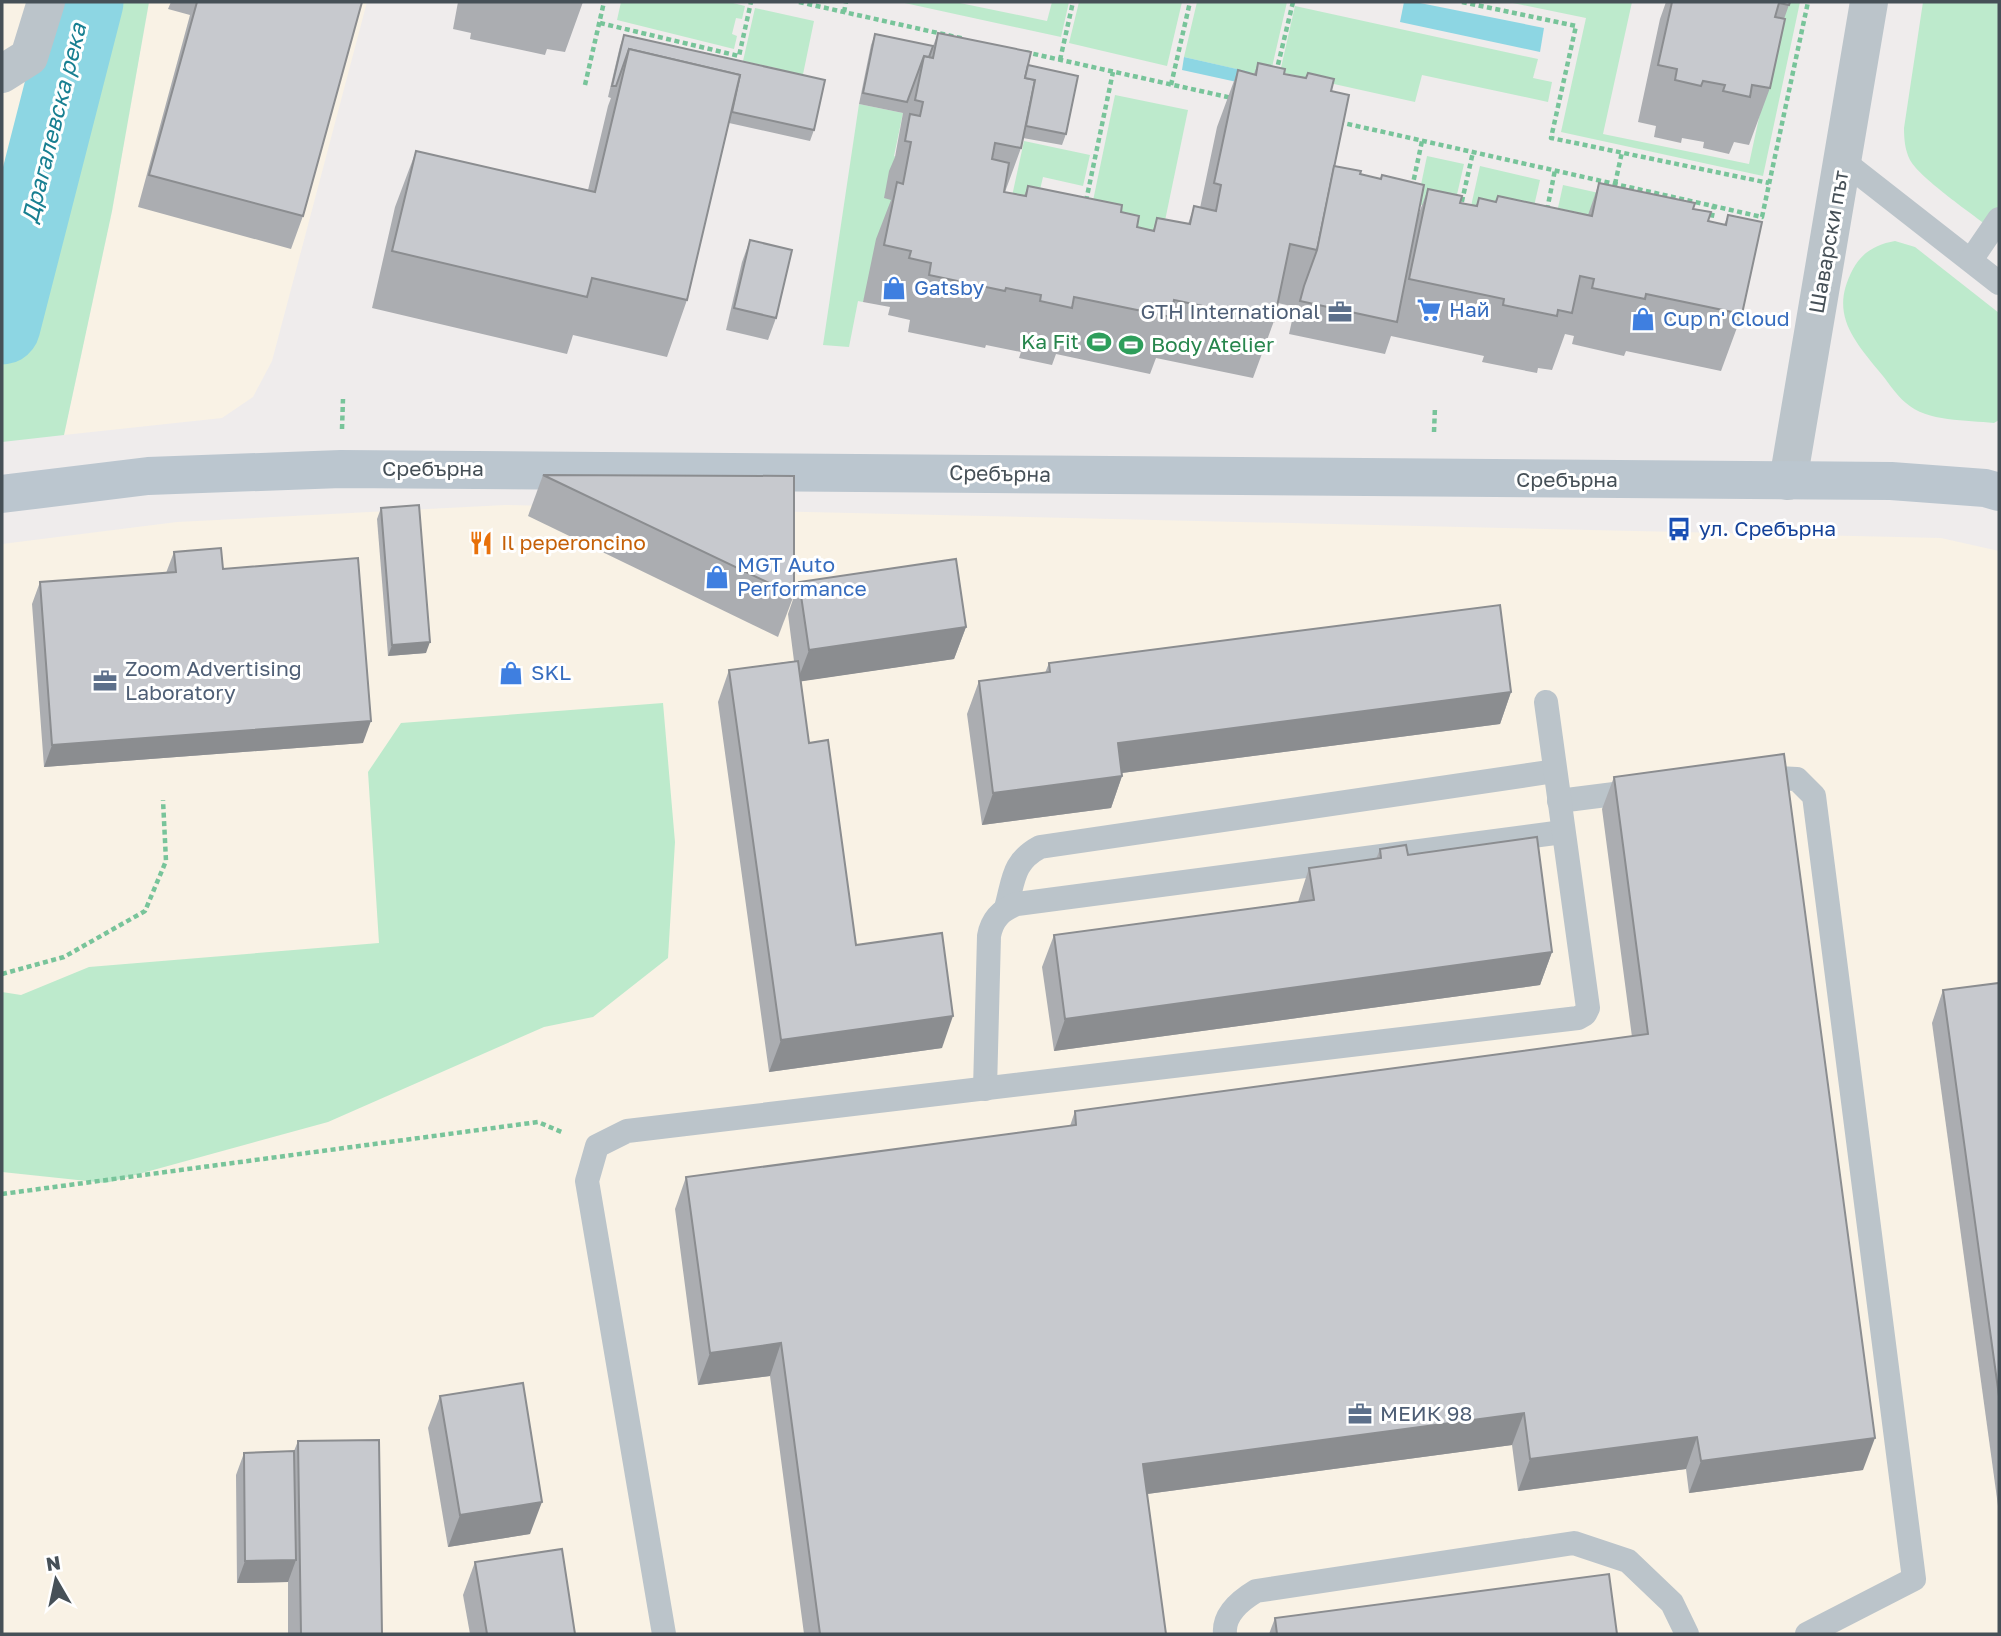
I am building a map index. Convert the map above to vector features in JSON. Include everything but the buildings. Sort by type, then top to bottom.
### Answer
[{"type":"street","points":[[2,74],[29,57],[46,2]]},
{"type":"street","name":"Шаварски път","points":[[1788,481],[1869,2]]},
{"type":"street","name":"Сребърна","points":[[2,494],[148,476],[341,469],[1891,481],[1985,488],[1999,492]]},
{"type":"lane","points":[[1843,161],[1999,283]]},
{"type":"lane","points":[[1971,260],[1999,219]]},
{"type":"lane","points":[[664,1634],[587,1181],[597,1146],[626,1131],[1578,1018],[1585,1014],[1588,1008],[1546,702]]},
{"type":"lane","points":[[1006,908],[1019,862],[1040,847],[1555,771]]},
{"type":"lane","points":[[1736,779],[1763,776],[1797,779],[1814,796],[1914,1579],[1807,1634]]},
{"type":"lane","points":[[1559,801],[1654,789]]},
{"type":"lane","points":[[985,1088],[989,936],[997,915],[1006,908],[1017,904],[1563,832]]},
{"type":"lane","points":[[1225,1634],[1224,1627],[1237,1602],[1256,1591],[1574,1543],[1629,1561],[1672,1603],[1687,1634]]},
{"type":"path","points":[[585,85],[604,2]]},
{"type":"path","points":[[600,23],[739,56],[751,16],[751,2]]},
{"type":"path","points":[[799,2],[965,39]]},
{"type":"path","points":[[844,12],[846,2]]},
{"type":"path","points":[[1060,60],[1073,2]]},
{"type":"path","points":[[1171,85],[1190,2]]},
{"type":"path","points":[[1275,80],[1293,2]]},
{"type":"path","points":[[1462,2],[1576,26],[1551,138],[1769,183]]},
{"type":"path","points":[[1333,120],[1762,216],[1808,2]]},
{"type":"path","points":[[1020,51],[1244,101]]},
{"type":"path","points":[[1085,205],[1113,72]]},
{"type":"path","points":[[1410,200],[1422,141]]},
{"type":"path","points":[[1460,212],[1473,152]]},
{"type":"path","points":[[1615,184],[1622,152]]},
{"type":"path","points":[[1545,217],[1555,170]]},
{"type":"path","points":[[1708,231],[1714,206]]},
{"type":"path","points":[[342,398],[342,433]]},
{"type":"path","points":[[1434,432],[1435,407]]},
{"type":"path","points":[[2,974],[64,957],[145,911],[166,862],[163,800]]},
{"type":"path","points":[[2,1194],[538,1122],[597,1146]]},
{"type":"shaded area","points":[[2,2],[59,2],[2,240]]},
{"type":"shaded area","points":[[149,2],[367,2],[272,361],[253,397],[222,418],[64,435],[112,211]]},
{"type":"shaded area","points":[[505,505],[1941,538],[1999,551],[1999,1634],[2,1634],[2,544],[177,522]]},
{"type":"green space","points":[[59,2],[149,2],[112,211],[64,435],[2,442],[2,240]]},
{"type":"green space","points":[[621,2],[729,2],[745,6],[742,19],[736,18],[732,34],[737,36],[734,49],[617,20]]},
{"type":"green space","points":[[900,2],[955,2],[1047,21],[1052,2],[1069,2],[1061,37]]},
{"type":"green space","points":[[1079,2],[1182,2],[1167,66],[1069,43]]},
{"type":"green space","points":[[1197,2],[1287,2],[1267,89],[1246,84],[1249,72],[1184,57]]},
{"type":"green space","points":[[1508,2],[1632,2],[1603,134],[1749,164],[1784,2],[1800,2],[1763,176],[1561,132],[1586,18]]},
{"type":"green space","points":[[1923,2],[1999,2],[1999,235],[1925,177],[1910,160],[1907,152],[1904,128]]},
{"type":"green space","points":[[1295,6],[1538,59],[1533,78],[1552,82],[1548,102],[1422,75],[1415,102],[1280,72]]},
{"type":"green space","points":[[755,8],[814,21],[801,84],[774,78],[776,68],[743,61]]},
{"type":"green space","points":[[1115,95],[1188,110],[1162,235],[1089,220]]},
{"type":"green space","points":[[859,104],[903,113],[894,156],[902,159],[882,241],[863,302],[858,301],[849,347],[823,345]]},
{"type":"green space","points":[[1024,141],[1090,155],[1083,186],[1043,177],[1034,215],[1009,210]]},
{"type":"green space","points":[[1427,156],[1464,164],[1453,212],[1417,204]]},
{"type":"green space","points":[[1480,166],[1540,180],[1529,228],[1469,215]]},
{"type":"green space","points":[[1563,185],[1675,210],[1670,233],[1558,208]]},
{"type":"green space","points":[[1895,241],[1915,247],[1999,313],[1999,420],[1994,423],[1936,417],[1915,409],[1895,391],[1852,335],[1844,311],[1846,284],[1861,258],[1882,244]]},
{"type":"green space","points":[[663,703],[675,842],[668,958],[593,1017],[544,1027],[328,1122],[106,1183],[2,1172],[2,992],[21,995],[89,967],[379,943],[368,772],[401,723]]},
{"type":"water","points":[[1404,2],[1544,28],[1540,52],[1400,22]]},
{"type":"water","points":[[1184,57],[1250,72],[1246,84],[1182,70]]},
{"type":"waterway","name":"Драгалевска река","points":[[2,326],[85,2]]},
{"type":"place","name":"Gatsby","points":[[894,288]]},
{"type":"place","name":"Най","points":[[1429,310]]},
{"type":"place","name":"GTH International","points":[[1340,312]]},
{"type":"place","name":"Cup n' Cloud","points":[[1643,319]]},
{"type":"place","name":"Ka Fit","points":[[1099,342]]},
{"type":"place","name":"Body Atelier","points":[[1131,345]]},
{"type":"place","name":"ул. Сребърна","points":[[1679,529]]},
{"type":"place","name":"Il peperoncino","points":[[481,543]]},
{"type":"place","name":"MGT Auto Performance","points":[[717,577]]},
{"type":"place","name":"SKL","points":[[511,673]]},
{"type":"place","name":"Zoom Advertising Laboratory","points":[[105,681]]},
{"type":"place","name":"МЕИК 98","points":[[1360,1414]]}]
